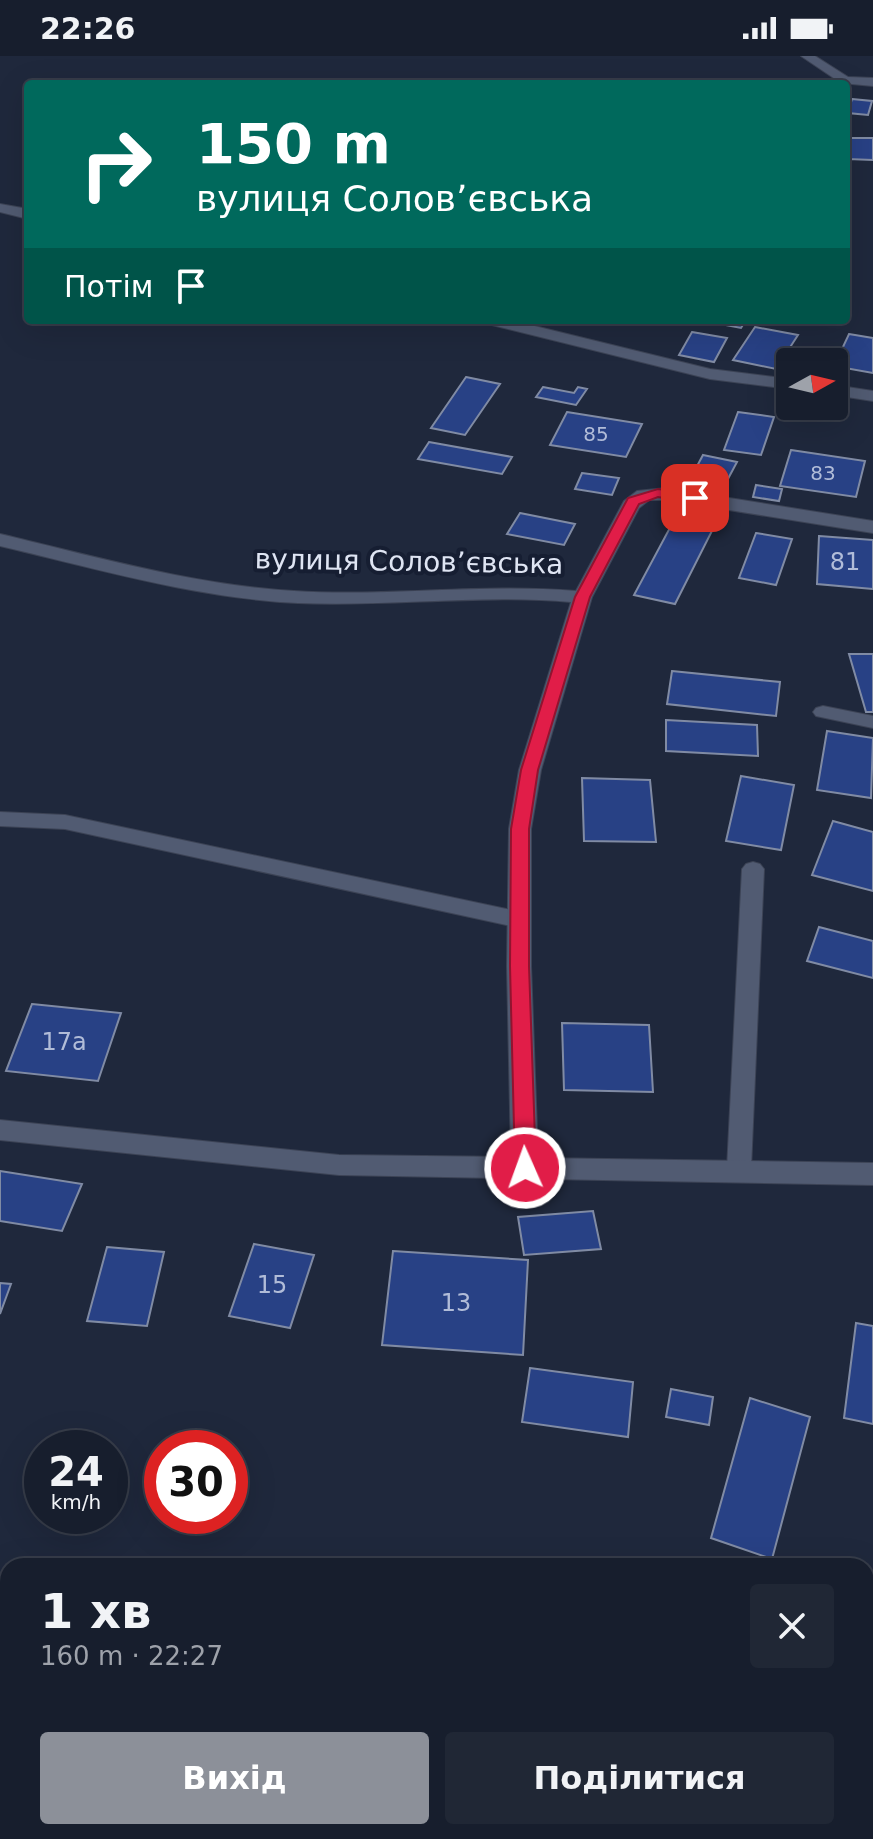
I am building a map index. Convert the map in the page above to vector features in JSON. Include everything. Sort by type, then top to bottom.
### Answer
[{"type":"street","points":[[0,208],[24,213]]},
{"type":"street","points":[[506,324],[695,371],[776,382]]},
{"type":"street","points":[[848,392],[873,396]]},
{"type":"street","name":"вулиця Соловʼєвська","points":[[525,1168],[520,829],[530,770],[582,597],[633,501],[644,495],[666,494],[873,527]]},
{"type":"street","name":"вулиця Соловʼєвська","points":[[0,540],[212,587],[295,597],[488,592],[582,597]]},
{"type":"street","points":[[0,1130],[339,1165],[739,1169],[873,1174]]},
{"type":"lane","points":[[807,56],[845,80]]},
{"type":"lane","points":[[850,80],[873,82]]},
{"type":"lane","points":[[823,712],[873,722]]},
{"type":"lane","points":[[0,819],[26,818],[78,825],[520,920]]},
{"type":"lane","points":[[739,1169],[753,869]]},
{"type":"building","points":[[852,99],[872,101],[868,115],[850,113]]},
{"type":"building","points":[[850,138],[873,138],[873,160],[850,159]]},
{"type":"building","points":[[720,324],[744,324],[741,328]]},
{"type":"building","points":[[755,327],[798,335],[790,348],[776,348],[776,369],[733,360]]},
{"type":"building","points":[[692,332],[727,338],[714,362],[679,355]]},
{"type":"building","points":[[849,334],[873,338],[873,373],[848,369],[848,348],[842,348]]},
{"type":"building","points":[[466,377],[500,384],[465,435],[431,428]]},
{"type":"building","points":[[543,387],[574,393],[578,387],[587,389],[576,405],[536,397]]},
{"type":"building","points":[[567,412],[642,424],[626,457],[550,445]]},
{"type":"building","points":[[738,412],[774,417],[761,455],[724,450]]},
{"type":"building","points":[[429,442],[512,457],[502,474],[418,459]]},
{"type":"building","points":[[791,450],[865,461],[856,497],[780,486]]},
{"type":"building","points":[[703,455],[737,462],[722,490],[688,483]]},
{"type":"building","points":[[582,473],[619,478],[612,495],[575,489]]},
{"type":"building","points":[[756,485],[782,489],[779,501],[753,497]]},
{"type":"building","points":[[680,509],[719,517],[675,604],[634,595]]},
{"type":"building","points":[[520,513],[575,524],[564,545],[507,534]]},
{"type":"building","points":[[756,533],[792,539],[776,585],[739,578]]},
{"type":"building","points":[[819,536],[873,540],[873,589],[817,584]]},
{"type":"building","points":[[849,654],[873,654],[873,712],[866,712]]},
{"type":"building","points":[[672,671],[780,682],[776,716],[667,704]]},
{"type":"building","points":[[666,720],[757,725],[758,756],[666,751]]},
{"type":"building","points":[[827,731],[873,738],[871,798],[817,790]]},
{"type":"building","points":[[741,776],[794,785],[781,850],[726,841]]},
{"type":"building","points":[[582,778],[650,780],[656,842],[584,841]]},
{"type":"building","points":[[833,821],[873,832],[873,891],[812,875]]},
{"type":"building","points":[[819,927],[873,941],[873,978],[807,961]]},
{"type":"building","points":[[32,1004],[121,1013],[98,1081],[6,1071]]},
{"type":"building","points":[[562,1023],[649,1025],[653,1092],[564,1090]]},
{"type":"building","points":[[0,1171],[82,1184],[62,1231],[0,1221]]},
{"type":"building","points":[[593,1211],[601,1249],[524,1255],[518,1217]]},
{"type":"building","points":[[254,1244],[314,1255],[290,1328],[229,1316]]},
{"type":"building","points":[[107,1247],[164,1252],[147,1326],[87,1321]]},
{"type":"building","points":[[393,1251],[528,1260],[523,1355],[382,1345]]},
{"type":"building","points":[[0,1283],[11,1284],[0,1314]]},
{"type":"building","points":[[856,1323],[873,1326],[873,1424],[844,1418]]},
{"type":"building","points":[[530,1368],[633,1382],[628,1437],[522,1422]]},
{"type":"building","points":[[671,1389],[713,1397],[709,1425],[666,1417]]},
{"type":"building","points":[[750,1398],[810,1417],[772,1558],[711,1538]]},
{"type":"route","points":[[525,1168],[519,966],[520,829],[530,770],[582,597],[633,501],[658,493],[695,498]]}]
